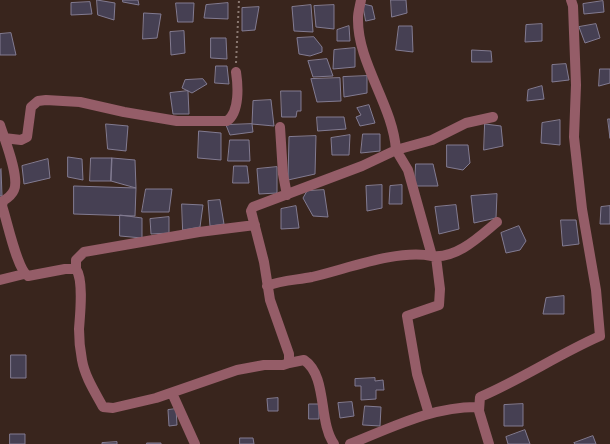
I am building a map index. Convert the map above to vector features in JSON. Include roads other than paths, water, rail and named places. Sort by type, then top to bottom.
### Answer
[{"type":"street","points":[[361,0],[358,18],[365,56],[392,127],[396,150],[408,170],[434,256],[440,289],[438,305],[407,316],[417,374],[429,414]]},
{"type":"street","points":[[490,444],[479,407],[480,397],[498,389],[567,351],[600,336],[596,290],[582,209],[574,137],[576,85],[573,6],[571,0]]},
{"type":"street","points":[[4,138],[21,140],[27,137],[31,107],[38,101],[46,100],[80,102],[124,112],[177,121],[227,121],[234,113],[238,89],[236,72]]},
{"type":"street","points":[[289,363],[286,343],[270,300],[264,262],[251,211],[253,207],[362,166],[396,150],[432,140],[466,123],[493,117]]},
{"type":"street","points":[[0,125],[13,168],[16,185],[12,194],[3,201],[2,206],[24,274]]},
{"type":"street","points":[[280,127],[283,174],[287,195]]},
{"type":"street","points":[[267,286],[276,282],[313,276],[348,266],[410,254],[440,257],[468,245],[497,222]]},
{"type":"street","points":[[255,225],[199,232],[84,252],[76,260],[76,269],[79,273],[81,296],[79,333],[82,360],[94,392],[103,407],[113,408],[172,393],[237,370],[269,365],[283,365],[304,360],[312,367],[321,396],[327,431],[334,444]]},
{"type":"street","points":[[0,280],[24,274],[28,276],[65,269],[76,269]]},
{"type":"street","points":[[172,393],[194,444]]},
{"type":"street","points":[[350,444],[429,414],[461,408],[479,407]]}]
